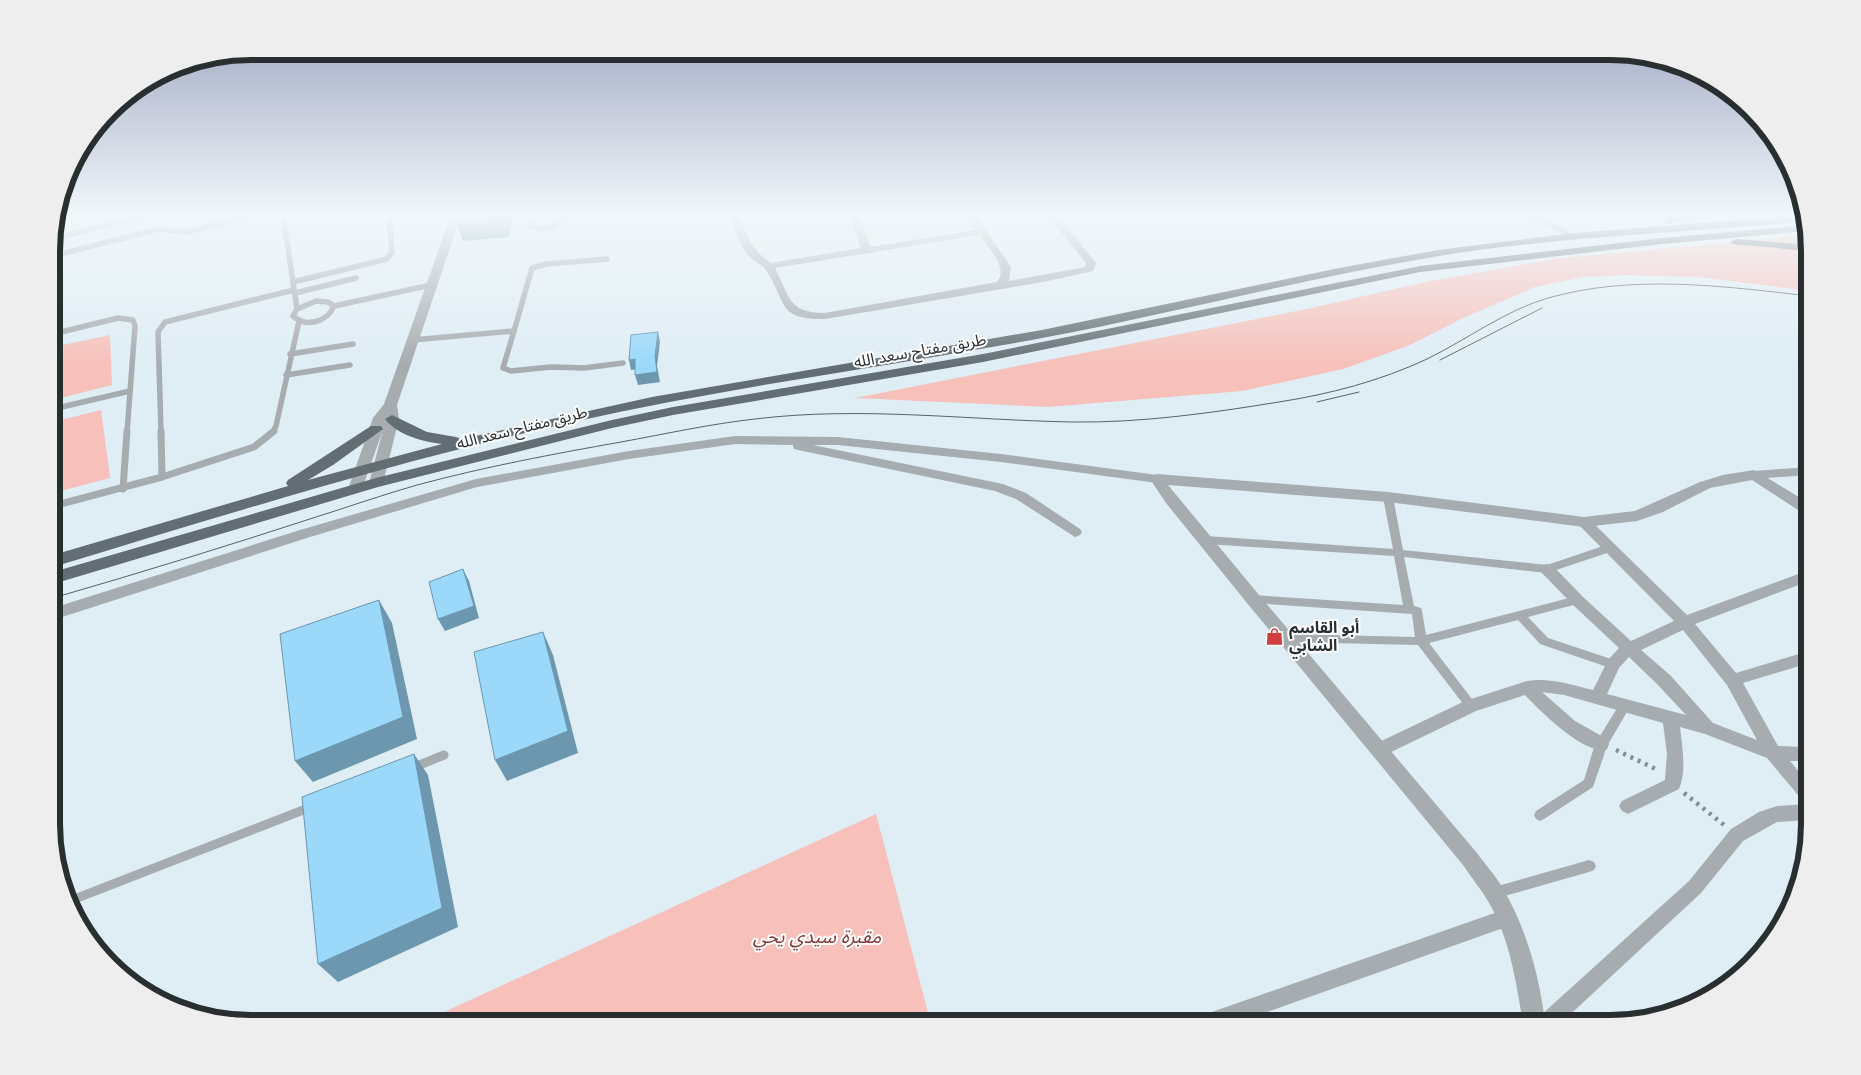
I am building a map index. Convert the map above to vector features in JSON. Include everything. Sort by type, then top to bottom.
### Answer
[{"type":"highway","name":"طريق مفتاح سعد الله","points":[[60,560],[272,494],[468,441],[650,401],[886,362],[1046,333],[1377,265]]},
{"type":"highway","name":"طريق مفتاح سعد الله","points":[[60,576],[376,483],[620,422],[983,358],[1420,269],[1453,265]]},
{"type":"highway","points":[[392,419],[405,429],[422,436],[444,440],[468,441]]},
{"type":"highway","points":[[272,494],[328,462],[376,429]]},
{"type":"street","points":[[355,489],[380,418],[390,405],[438,265]]},
{"type":"street","points":[[774,265],[769,266],[795,312],[814,316],[825,316],[1043,279],[1089,269],[1090,265]]},
{"type":"street","points":[[1000,286],[1005,280],[1007,273],[1005,265]]},
{"type":"street","points":[[376,483],[392,419],[390,405]]},
{"type":"street","points":[[760,439],[998,487],[1038,506],[1075,532]]},
{"type":"street","points":[[60,612],[305,533],[476,483],[639,454],[735,440],[822,440],[878,445],[1001,458],[1157,479],[1388,498],[1584,522],[1637,516],[1705,485],[1723,480],[1754,475],[1801,472]]},
{"type":"street","points":[[1754,475],[1801,505]]},
{"type":"street","points":[[1157,479],[1171,499],[1253,599],[1470,859],[1494,893],[1520,952],[1533,1015]]},
{"type":"street","points":[[1388,498],[1409,610]]},
{"type":"street","points":[[1584,522],[1685,622],[1733,680],[1774,753],[1801,786]]},
{"type":"street","points":[[1206,540],[1397,553],[1547,569],[1609,548]]},
{"type":"street","points":[[1547,569],[1628,649],[1664,680],[1707,728]]},
{"type":"street","points":[[1596,698],[1614,664],[1628,649],[1685,622],[1801,578]]},
{"type":"street","points":[[1253,599],[1417,611],[1421,641],[1471,706]]},
{"type":"street","points":[[1287,638],[1421,641],[1577,600]]},
{"type":"street","points":[[1520,615],[1544,641],[1614,664]]},
{"type":"street","points":[[1733,680],[1801,659]]},
{"type":"street","points":[[1380,750],[1471,706],[1527,687],[1544,685],[1707,728],[1774,753],[1801,754]]},
{"type":"street","points":[[1527,687],[1560,720],[1601,744]]},
{"type":"street","points":[[1540,815],[1589,783],[1601,744],[1625,705]]},
{"type":"street","points":[[1628,806],[1672,780],[1675,754],[1671,719]]},
{"type":"street","points":[[1556,1015],[1695,886],[1737,835],[1765,818],[1777,814],[1801,812]]},
{"type":"street","points":[[1494,893],[1589,866]]},
{"type":"street","points":[[1234,1015],[1506,918]]},
{"type":"lane","points":[[290,265],[297,309]]},
{"type":"lane","points":[[293,282],[362,265]]},
{"type":"lane","points":[[542,265],[532,268],[503,368],[505,370],[551,367],[584,368],[623,363]]},
{"type":"lane","points":[[162,477],[158,332],[160,327],[173,319],[356,278]]},
{"type":"lane","points":[[299,322],[293,316],[297,309],[308,303],[322,301],[334,306],[431,285]]},
{"type":"lane","points":[[299,322],[319,320],[330,314],[334,306]]},
{"type":"lane","points":[[60,332],[118,318],[133,320],[135,326],[123,489]]},
{"type":"lane","points":[[60,504],[123,489],[162,477],[254,447],[265,441],[276,426],[290,354],[299,322]]},
{"type":"lane","points":[[412,340],[514,331]]},
{"type":"lane","points":[[290,354],[353,344]]},
{"type":"lane","points":[[286,375],[350,365]]},
{"type":"lane","points":[[60,407],[130,391]]},
{"type":"lane","points":[[407,770],[444,755]]},
{"type":"lane","points":[[76,899],[323,802]]},
{"type":"path","points":[[1601,744],[1672,780],[1737,835]]},
{"type":"green space","points":[[1519,265],[1801,265],[1801,290],[1699,277],[1626,275],[1583,277],[1535,287],[1463,318],[1410,345],[1343,369],[1242,391],[1048,407],[855,398],[1307,309],[1430,281]]},
{"type":"green space","points":[[110,335],[112,385],[60,398],[60,346]]},
{"type":"green space","points":[[101,410],[110,478],[60,491],[60,420]]},
{"type":"green space","name":"مقبرة سيدي يحي","points":[[876,814],[929,1015],[438,1015]]},
{"type":"building","points":[[658,332],[655,356],[657,372],[635,375],[635,359],[629,360],[631,335]]},
{"type":"building","points":[[463,569],[474,606],[438,619],[429,582]]},
{"type":"building","points":[[379,600],[403,717],[295,761],[280,634]]},
{"type":"building","points":[[543,632],[568,731],[495,760],[474,652]]},
{"type":"building","points":[[414,754],[442,908],[318,964],[302,797]]},
{"type":"tram line","points":[[60,596],[417,485],[519,461],[704,426],[795,415],[874,414],[1098,422],[1228,410],[1336,391],[1391,374],[1427,359],[1516,310],[1548,298],[1580,291],[1612,286],[1678,284],[1801,295]]},
{"type":"tram line","points":[[1440,360],[1542,308]]},
{"type":"tram line","points":[[1317,402],[1359,392]]},
{"type":"place","name":"أبو القاسم الشابي","points":[[1275,637]]}]
